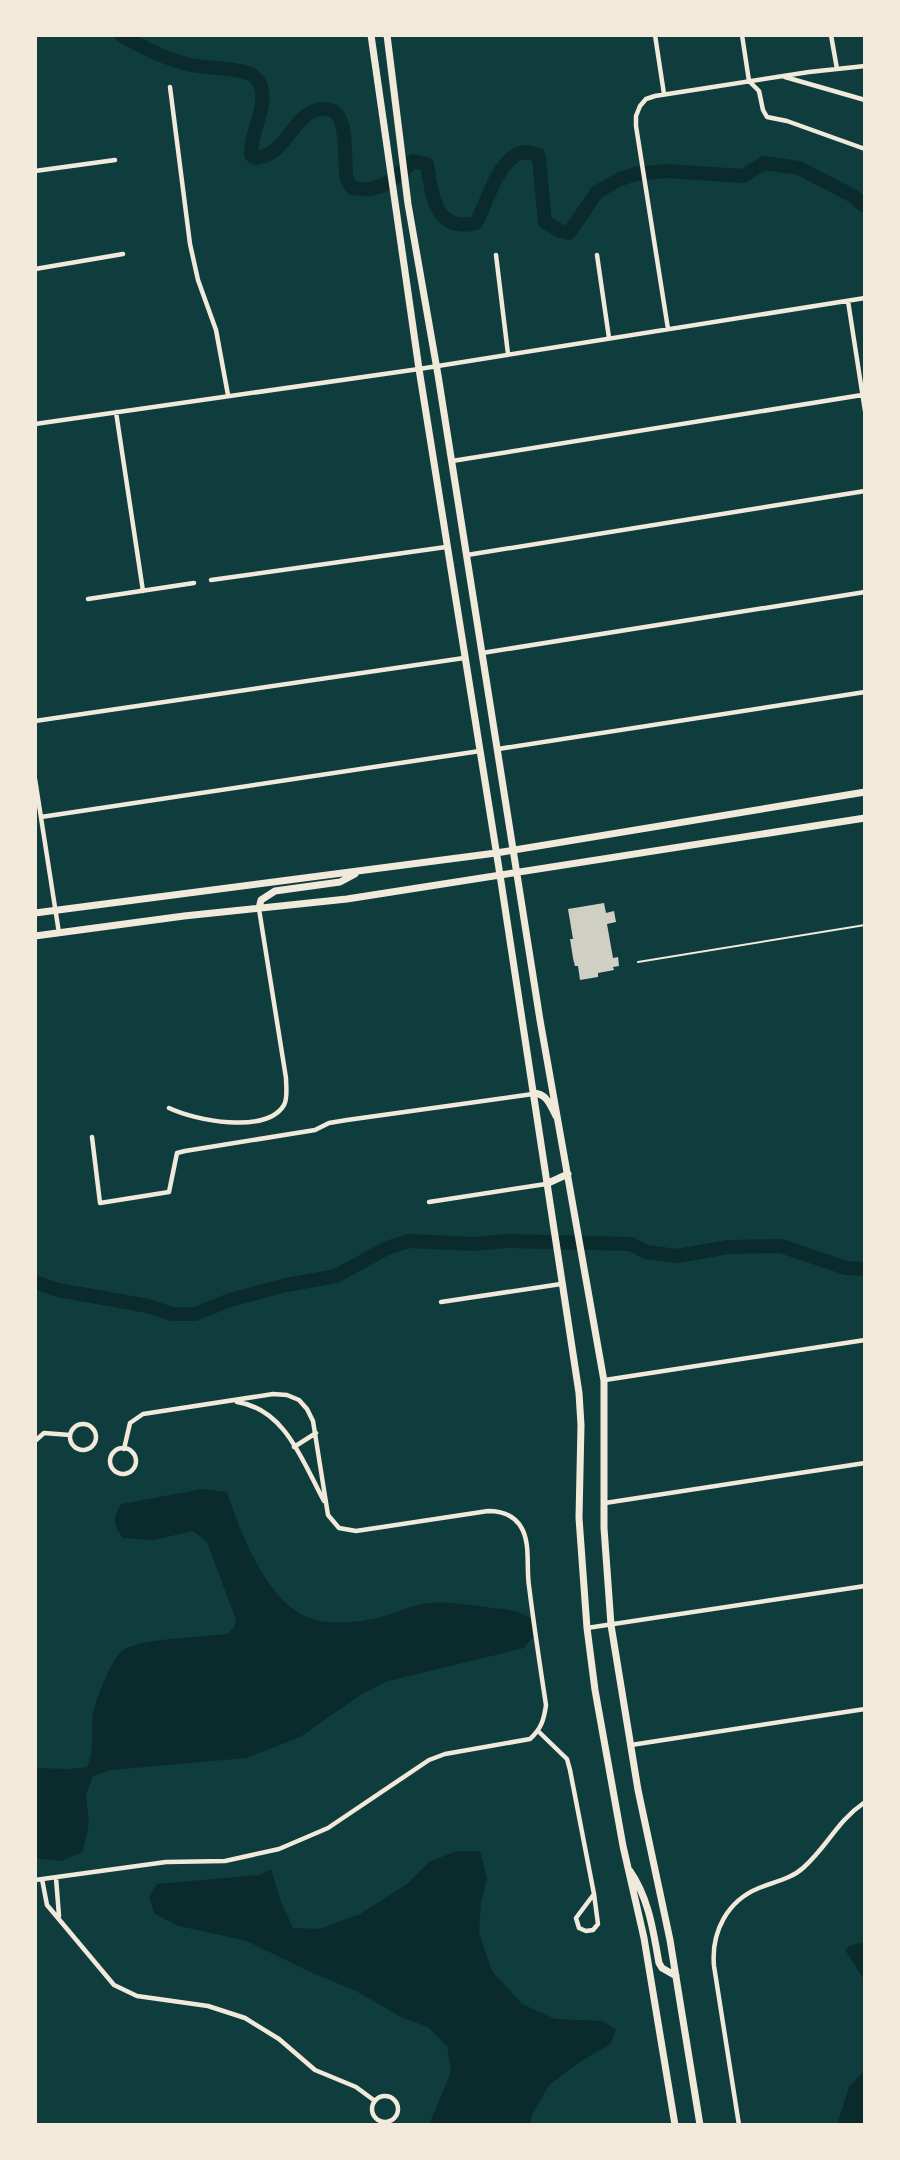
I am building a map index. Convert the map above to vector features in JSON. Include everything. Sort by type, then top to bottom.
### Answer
[{"type":"main road","points":[[371,35],[446,547],[500,875],[579,1392],[579,1518],[587,1629],[595,1690],[644,1938],[675,2125]]},
{"type":"main road","points":[[387,35],[408,204],[517,873],[604,1381],[607,1589],[611,1625],[638,1790],[676,1976],[700,2125]]},
{"type":"main road","points":[[35,913],[496,853],[865,792]]},
{"type":"main road","points":[[35,936],[347,899],[865,818]]},
{"type":"main road","points":[[259,908],[261,901],[275,891],[340,882],[358,872]]},
{"type":"main road","points":[[534,1093],[547,1098],[559,1123]]},
{"type":"main road","points":[[546,1184],[568,1174]]},
{"type":"main road","points":[[628,1867],[641,1886],[647,1902],[659,1963],[667,1972],[676,1976]]},
{"type":"street","points":[[655,35],[664,94]]},
{"type":"street","points":[[742,35],[749,81],[760,91],[767,117],[865,149]]},
{"type":"street","points":[[831,35],[837,69]]},
{"type":"street","points":[[668,329],[639,154],[636,116],[640,106],[646,99],[664,94],[865,66]]},
{"type":"street","points":[[780,76],[865,100]]},
{"type":"street","points":[[170,87],[178,140],[180,180],[192,253],[216,330],[228,395]]},
{"type":"street","points":[[35,172],[115,160]]},
{"type":"street","points":[[35,269],[123,254]]},
{"type":"street","points":[[496,255],[508,354]]},
{"type":"street","points":[[597,255],[609,338]]},
{"type":"street","points":[[35,424],[419,369],[865,298]]},
{"type":"street","points":[[848,301],[865,411]]},
{"type":"street","points":[[452,461],[862,395]]},
{"type":"street","points":[[116,412],[143,591]]},
{"type":"street","points":[[467,555],[865,491]]},
{"type":"street","points":[[211,580],[446,547]]},
{"type":"street","points":[[88,599],[194,583]]},
{"type":"street","points":[[482,653],[865,592]]},
{"type":"street","points":[[35,720],[464,658]]},
{"type":"street","points":[[497,750],[865,692]]},
{"type":"street","points":[[41,817],[480,751]]},
{"type":"street","points":[[35,779],[59,933]]},
{"type":"street","points":[[169,1108],[192,1117],[234,1123],[265,1118],[283,1107],[286,1100],[286,1078],[259,908]]},
{"type":"street","points":[[92,1137],[100,1203],[169,1192],[177,1153],[315,1130],[346,1120],[534,1093]]},
{"type":"street","points":[[429,1202],[546,1184]]},
{"type":"street","points":[[442,1303],[561,1284]]},
{"type":"street","points":[[604,1381],[865,1340]]},
{"type":"street","points":[[35,1880],[166,1862],[225,1861],[279,1849],[328,1828],[429,1760],[445,1754],[530,1739],[544,1720],[546,1705],[528,1586],[526,1539],[516,1520],[500,1512],[488,1511],[349,1531],[334,1525],[326,1505],[316,1433],[307,1409],[293,1397],[273,1394],[138,1416],[128,1427],[124,1449]]},
{"type":"street","points":[[227,1401],[250,1405],[269,1414],[283,1427],[326,1505]]},
{"type":"street","points":[[84,1424],[93,1430],[95,1438],[88,1448],[79,1449],[72,1444],[70,1435],[75,1426],[84,1424]]},
{"type":"street","points":[[35,1441],[44,1433],[70,1435]]},
{"type":"street","points":[[294,1447],[316,1433]]},
{"type":"street","points":[[124,1449],[134,1455],[135,1463],[132,1471],[119,1474],[111,1465],[111,1457],[116,1451],[124,1449]]},
{"type":"street","points":[[605,1503],[865,1463]]},
{"type":"street","points":[[587,1629],[865,1586]]},
{"type":"street","points":[[631,1745],[865,1709]]},
{"type":"street","points":[[538,1731],[567,1759],[570,1770],[594,1894],[598,1924],[593,1930],[586,1931],[579,1928],[576,1918],[594,1894]]},
{"type":"street","points":[[739,2125],[714,1966],[713,1953],[718,1927],[732,1906],[748,1893],[799,1872],[818,1854],[845,1816],[865,1802]]},
{"type":"street","points":[[56,1878],[59,1917]]},
{"type":"street","points":[[42,1880],[47,1905],[105,1977],[125,1991],[154,1999],[208,2006],[245,2018],[279,2039],[315,2070],[356,2087],[375,2101]]},
{"type":"street","points":[[385,2096],[393,2099],[397,2105],[395,2117],[384,2122],[376,2119],[372,2111],[375,2101],[385,2096]]},
{"type":"lane","points":[[638,962],[865,925]]},
{"type":"water","points":[[203,1489],[227,1492],[247,1545],[268,1581],[280,1597],[309,1618],[353,1622],[374,1619],[423,1604],[458,1603],[521,1613],[535,1623],[534,1636],[524,1648],[388,1681],[362,1694],[300,1737],[246,1758],[111,1770],[93,1776],[86,1795],[89,1823],[83,1852],[60,1861],[35,1858],[35,1768],[87,1767],[91,1752],[94,1709],[105,1678],[122,1651],[142,1643],[227,1634],[234,1628],[236,1620],[207,1542],[193,1531],[153,1540],[123,1538],[116,1525],[115,1518],[121,1504]]},
{"type":"water","points":[[456,1851],[480,1851],[487,1879],[481,1903],[479,1933],[492,1971],[522,2004],[555,2019],[603,2021],[616,2030],[610,2044],[549,2085],[531,2117],[531,2125],[429,2125],[451,2072],[447,2046],[428,2027],[401,2017],[356,1991],[247,1941],[179,1926],[155,1914],[149,1898],[157,1884],[260,1875],[271,1869],[281,1902],[293,1928],[320,1929],[360,1914],[407,1884],[429,1862]]},
{"type":"water","points":[[865,1942],[865,1981],[845,1950],[851,1945]]},
{"type":"water","points":[[865,2070],[865,2125],[837,2125],[849,2087]]},
{"type":"building","points":[[604,903],[606,913],[614,911],[616,922],[607,924],[613,958],[618,957],[619,966],[613,967],[614,970],[598,973],[598,977],[580,980],[578,966],[575,966],[573,958],[568,909]]},
{"type":"waterway","points":[[121,35],[181,63],[237,70],[255,77],[262,91],[260,115],[251,147],[251,155],[255,158],[275,150],[308,114],[329,109],[337,114],[341,123],[347,179],[352,188],[370,189],[386,184],[413,161],[427,164],[438,209],[444,217],[462,225],[476,223],[502,168],[516,155],[524,152],[538,155],[545,222],[569,233],[597,192],[620,179],[636,174],[666,171],[743,176],[764,163],[799,168],[853,196],[865,206]]},
{"type":"waterway","points":[[35,1282],[58,1290],[148,1306],[172,1314],[195,1314],[230,1300],[286,1285],[336,1276],[387,1248],[409,1241],[474,1244],[507,1241],[631,1244],[646,1252],[677,1256],[729,1247],[781,1246],[846,1268],[865,1269]]}]
